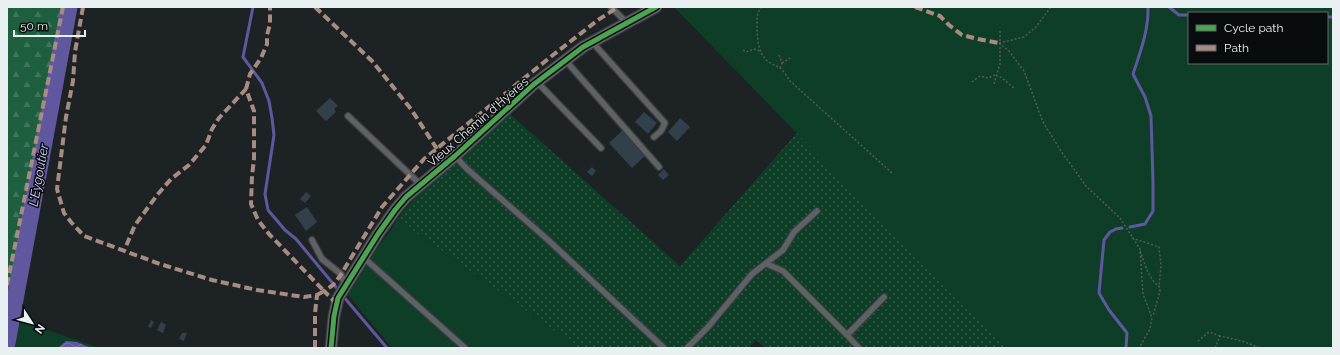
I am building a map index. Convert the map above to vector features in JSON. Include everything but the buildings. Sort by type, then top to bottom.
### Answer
[{"type":"street","name":"Vieux Chemin d'Hyères","points":[[331,348],[334,316],[338,298],[378,234],[406,197],[455,156],[537,82],[583,48],[656,7]]},
{"type":"lane","points":[[611,7],[628,24]]},
{"type":"lane","points":[[593,42],[665,123],[661,131],[654,136]]},
{"type":"lane","points":[[566,61],[659,167]]},
{"type":"lane","points":[[537,82],[601,148]]},
{"type":"lane","points":[[348,116],[421,185]]},
{"type":"lane","points":[[455,156],[467,169],[547,239],[664,348]]},
{"type":"lane","points":[[687,348],[708,327],[752,274],[783,250],[794,232],[817,211]]},
{"type":"lane","points":[[312,240],[322,259],[341,274],[345,286]]},
{"type":"lane","points":[[364,257],[465,348]]},
{"type":"lane","points":[[766,264],[783,271],[859,348]]},
{"type":"lane","points":[[847,335],[884,297]]},
{"type":"path","points":[[760,51],[757,17],[762,7]]},
{"type":"path","points":[[999,43],[1024,37],[1036,27],[1051,7]]},
{"type":"path","points":[[994,84],[1000,64],[1000,29]]},
{"type":"path","points":[[999,43],[1009,51],[1024,71],[1042,122],[1061,151],[1086,186],[1120,218],[1140,249],[1149,276],[1154,283],[1159,286]]},
{"type":"path","points":[[743,50],[746,52],[754,49],[760,51],[771,64],[780,68],[790,81],[892,174]]},
{"type":"path","points":[[779,55],[782,63]]},
{"type":"path","points":[[780,68],[782,63],[790,58]]},
{"type":"path","points":[[972,82],[980,76],[988,78],[997,75],[1015,89]]},
{"type":"path","points":[[1132,238],[1158,247],[1161,266],[1160,291],[1154,309],[1150,329],[1139,348]]},
{"type":"path","points":[[1140,249],[1143,294],[1152,318]]},
{"type":"path","points":[[1198,341],[1209,332],[1242,341],[1260,348]]},
{"type":"path","points":[[1215,348],[1220,336]]},
{"type":"green space","points":[[7,7],[72,7],[34,211],[11,348],[7,348]]},
{"type":"green space","points":[[674,7],[1333,7],[1333,348],[1006,348]]},
{"type":"green space","points":[[510,114],[680,266],[797,133],[1006,348],[765,348],[756,340],[749,348],[579,348],[397,219],[412,201]]},
{"type":"green space","points":[[397,219],[579,348],[392,348],[347,294]]},
{"type":"green space","points":[[18,320],[100,348],[14,348]]},
{"type":"water","points":[[66,341],[77,342],[91,348],[58,348]]},
{"type":"waterway","name":"L'Eygoutier","points":[[7,343],[69,7]]},
{"type":"waterway","points":[[253,7],[243,57],[262,83],[269,101],[272,118],[274,135],[265,194],[268,210],[285,230],[296,239],[340,292]]},
{"type":"waterway","points":[[1130,227],[1145,224],[1153,211],[1151,116],[1145,97],[1133,74],[1146,32],[1148,7]]},
{"type":"waterway","points":[[1169,7],[1179,15],[1188,15]]},
{"type":"waterway","points":[[1328,17],[1333,17]]},
{"type":"waterway","points":[[1122,228],[1110,232],[1104,240],[1099,293],[1109,310],[1127,333],[1126,348]]},
{"type":"waterway","points":[[343,296],[387,348]]},
{"type":"marked path","points":[[7,285],[63,7]]},
{"type":"marked path","points":[[83,7],[75,52],[73,81],[66,117],[57,189],[64,213],[71,222],[84,236],[160,264],[212,280],[257,290],[304,297],[317,295],[324,291],[269,234],[258,220],[251,204],[254,159],[254,111],[246,89],[219,118],[212,129],[206,145],[189,165],[171,179],[158,194],[135,225],[124,251]]},
{"type":"marked path","points":[[246,89],[250,74],[261,58],[267,44],[267,35],[270,24],[270,7]]},
{"type":"marked path","points":[[315,7],[372,61],[411,109],[437,149]]},
{"type":"marked path","points":[[337,304],[324,291],[333,285],[340,276],[382,207],[424,159],[553,55],[598,20],[618,7]]},
{"type":"marked path","points":[[915,7],[940,16],[962,35],[999,43]]},
{"type":"marked path","points":[[315,348],[315,313],[317,295]]},
{"type":"cycle path","points":[[331,348],[334,316],[338,298],[378,234],[406,197],[455,156],[533,85],[583,47],[656,7]]}]
